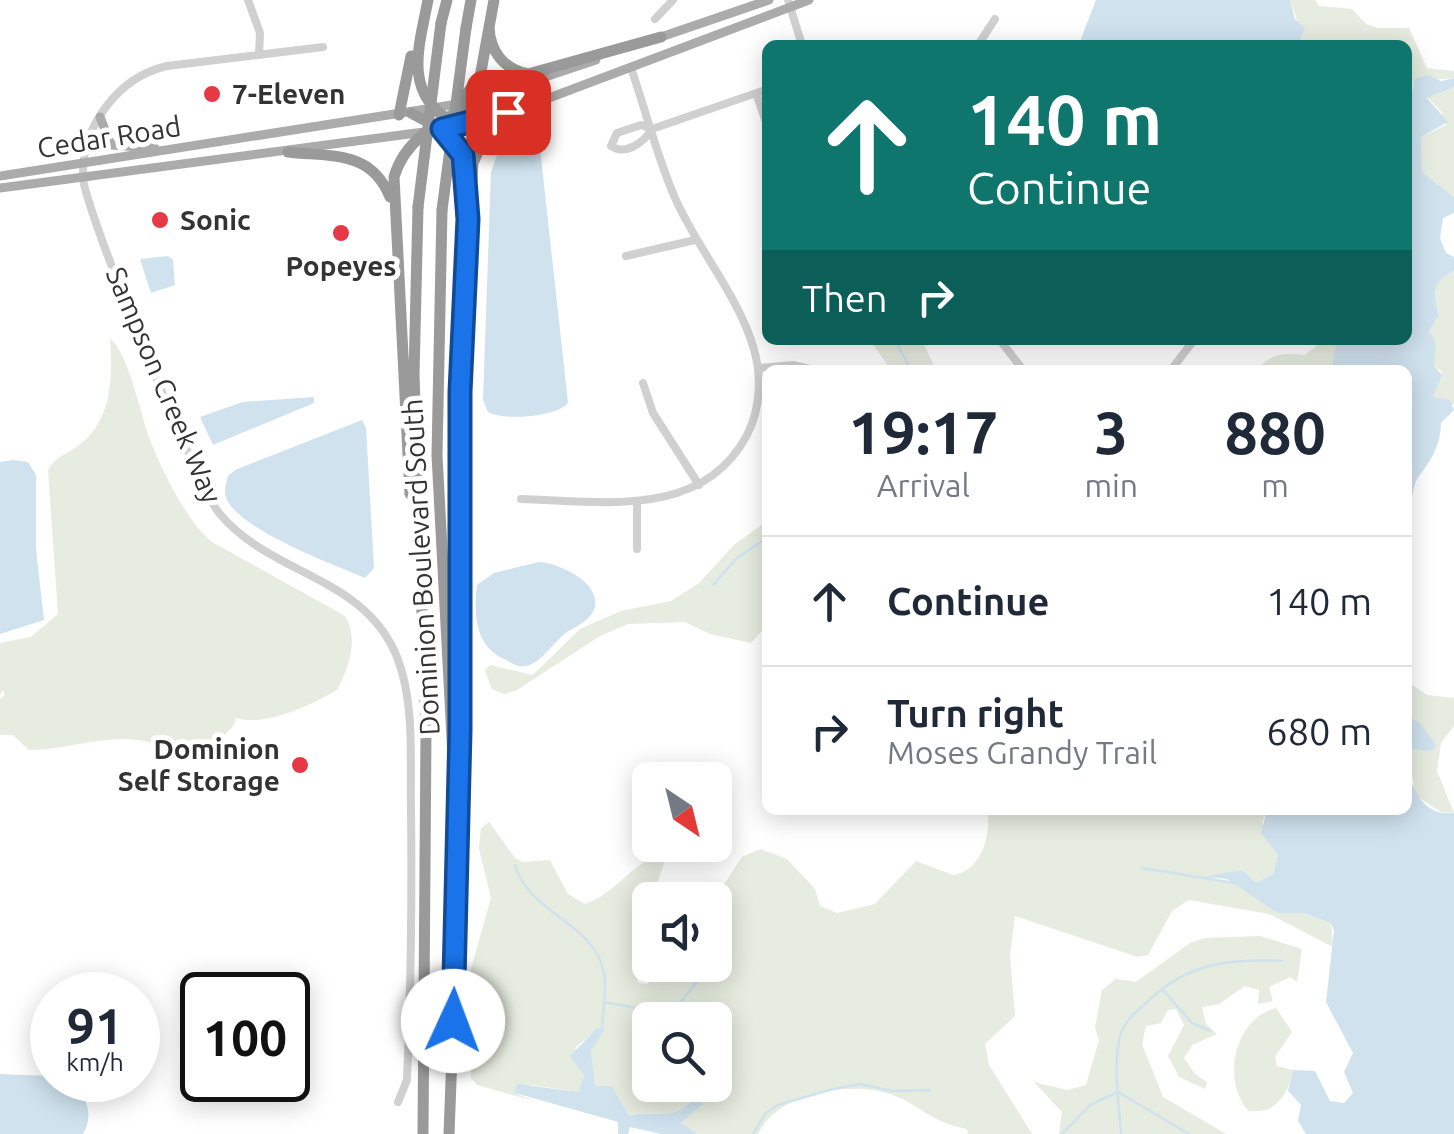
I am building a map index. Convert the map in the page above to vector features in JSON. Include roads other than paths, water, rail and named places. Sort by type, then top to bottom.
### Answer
[{"type":"highway","points":[[426,0],[405,114],[438,122]]},
{"type":"highway","points":[[426,0],[416,65],[418,85],[438,122],[463,155],[468,219]]},
{"type":"highway","name":"Dominion Boulevard South","points":[[423,1134],[426,732],[417,564],[414,348],[418,207],[446,0]]},
{"type":"highway","name":"Dominion Boulevard South","points":[[449,1134],[459,870],[457,731],[437,456],[442,210],[472,0]]},
{"type":"highway","points":[[417,564],[406,459],[394,211],[396,168],[438,122],[462,104],[480,77],[494,0]]},
{"type":"highway","points":[[490,28],[498,56],[512,68],[528,74],[660,38]]},
{"type":"highway","points":[[408,134],[478,100]]},
{"type":"highway","points":[[457,731],[460,392],[472,163],[480,141],[496,125],[534,104]]},
{"type":"highway","points":[[288,152],[359,160],[383,182],[394,211]]},
{"type":"main road","points":[[462,104],[769,0]]},
{"type":"main road","points":[[438,122],[534,104],[789,3],[808,0]]},
{"type":"main road","name":"Cedar Road","points":[[0,176],[405,114]]},
{"type":"main road","points":[[100,117],[106,138],[117,148],[178,148]]},
{"type":"main road","name":"Cedar Road","points":[[0,188],[408,134]]},
{"type":"street","points":[[248,0],[260,32],[259,55]]},
{"type":"street","points":[[655,19],[673,0]]},
{"type":"street","points":[[789,3],[800,40]]},
{"type":"street","points":[[981,40],[995,19]]},
{"type":"street","points":[[83,178],[100,117],[116,93],[144,72],[324,48]]},
{"type":"street","points":[[521,499],[637,501],[671,496],[699,486],[730,461],[750,430],[757,404],[758,368],[748,333],[673,195],[632,68]]},
{"type":"street","points":[[652,129],[640,125],[617,134],[611,146],[621,150],[642,143],[652,129],[762,91]]},
{"type":"street","points":[[756,93],[762,110]]},
{"type":"street","name":"Sampson Creek Way","points":[[83,178],[99,231],[210,501],[256,546],[331,582],[356,600],[379,626],[397,657],[408,714],[412,886],[408,1080],[398,1102]]},
{"type":"street","points":[[626,256],[695,240]]},
{"type":"street","points":[[1004,345],[1019,365]]},
{"type":"street","points":[[1175,365],[1190,345]]},
{"type":"street","points":[[758,368],[762,368]]},
{"type":"street","points":[[644,383],[653,414],[699,486]]},
{"type":"street","points":[[637,501],[637,549]]},
{"type":"water","points":[[1096,0],[1290,0],[1295,19],[1305,28],[1301,40],[1081,39]]},
{"type":"water","points":[[1428,75],[1441,81],[1454,78],[1454,87],[1427,98],[1448,122],[1421,137],[1422,172],[1454,197],[1454,213],[1443,218],[1440,238],[1446,253],[1454,257],[1454,271],[1438,284],[1435,294],[1439,315],[1429,331],[1436,343],[1434,366],[1442,375],[1433,397],[1450,400],[1454,410],[1441,423],[1437,445],[1412,495],[1412,365],[1332,365],[1336,345],[1412,345],[1415,79]]},
{"type":"water","points":[[523,132],[535,136],[540,148],[568,403],[553,412],[506,416],[488,412],[483,400],[491,172],[499,149]]},
{"type":"water","points":[[168,256],[173,260],[175,285],[151,293],[140,259]]},
{"type":"water","points":[[314,397],[314,403],[213,445],[200,417],[243,402]]},
{"type":"water","points":[[362,420],[366,428],[374,568],[365,578],[269,535],[236,512],[225,491],[228,476],[235,470]]},
{"type":"water","points":[[0,462],[28,462],[36,475],[36,549],[44,620],[0,634]]},
{"type":"water","points":[[539,562],[566,570],[584,581],[595,597],[595,606],[588,619],[562,636],[537,661],[520,666],[494,653],[481,637],[476,617],[477,585],[494,573]]},
{"type":"water","points":[[1412,718],[1436,745],[1432,751],[1412,749]]},
{"type":"water","points":[[1412,783],[1429,807],[1454,813],[1454,1134],[1306,1134],[1298,1121],[1301,1105],[1288,1091],[1293,1070],[1315,1071],[1330,1101],[1344,1103],[1353,1093],[1344,1072],[1353,1053],[1326,1002],[1334,931],[1331,923],[1304,913],[1277,913],[1227,879],[1204,877],[1242,870],[1256,883],[1273,874],[1278,855],[1261,833],[1266,815],[1412,815]]},
{"type":"water","points":[[597,1028],[605,1029],[591,1051],[595,1086],[612,1086],[629,1116],[671,1113],[690,1102],[701,1102],[681,1123],[698,1134],[661,1134],[630,1127],[628,1134],[618,1134],[618,1122],[515,1093],[517,1084],[579,1092],[584,1076],[570,1056]]},
{"type":"water","points":[[0,1074],[30,1075],[30,1102],[86,1102],[87,1106],[83,1134],[0,1134]]},
{"type":"waterway","points":[[898,345],[908,365]]},
{"type":"waterway","points":[[713,585],[736,559],[762,541]]},
{"type":"waterway","points":[[515,865],[534,896],[576,930],[598,956],[605,980],[602,1028]]},
{"type":"waterway","points":[[1142,868],[1234,883]]},
{"type":"waterway","points":[[1121,1134],[1117,1057],[1121,1033],[1132,1016],[1176,980],[1208,966],[1282,961]]},
{"type":"waterway","points":[[603,1002],[671,1014],[697,982]]},
{"type":"waterway","points":[[1163,990],[1192,1023],[1210,1031]]},
{"type":"waterway","points":[[753,1134],[766,1113],[778,1105],[833,1089],[860,1084],[892,1091],[930,1090]]},
{"type":"waterway","points":[[1062,1134],[1090,1105],[1118,1092],[1189,1134]]},
{"type":"place","name":"7-Eleven","points":[[212,94]]},
{"type":"place","name":"Sonic","points":[[160,220]]},
{"type":"place","name":"Popeyes","points":[[341,233]]},
{"type":"place","name":"Dominion Self Storage","points":[[300,765]]}]
